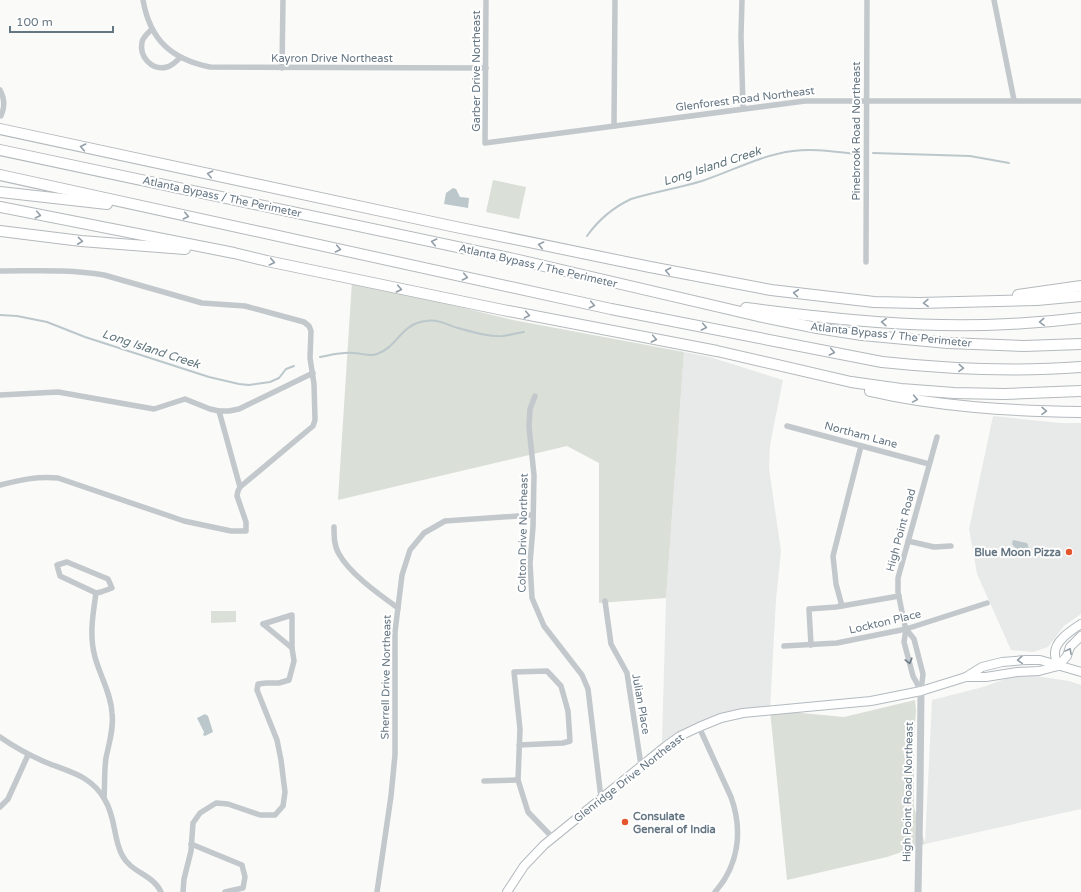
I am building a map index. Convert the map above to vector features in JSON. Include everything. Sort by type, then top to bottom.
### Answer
[{"type":"highway","points":[[0,129],[451,226],[658,269],[771,290],[874,302],[1037,300],[1081,296]]},
{"type":"highway","name":"Atlanta Bypass / The Perimeter","points":[[0,150],[514,259],[758,316],[817,328],[862,335],[948,344],[986,346],[1081,344]]},
{"type":"highway","name":"Atlanta Bypass / The Perimeter","points":[[0,175],[611,309],[882,362],[916,366],[1000,370],[1081,367]]},
{"type":"highway","points":[[0,192],[148,207]]},
{"type":"highway","points":[[0,207],[234,253],[503,310],[755,359],[852,382],[901,389],[979,394],[1081,391]]},
{"type":"highway","points":[[0,231],[81,241],[234,253]]},
{"type":"highway","points":[[965,302],[1081,286]]},
{"type":"highway","points":[[689,300],[786,313],[903,323],[1008,324],[1081,318]]},
{"type":"highway","points":[[755,359],[820,378],[885,394],[924,401],[1032,411],[1081,412]]},
{"type":"main road","points":[[1058,666],[1054,653],[1058,644],[1081,624]]},
{"type":"main road","points":[[966,677],[986,677],[1017,672],[1039,671],[1058,666],[1067,656],[1070,647],[1081,636]]},
{"type":"main road","points":[[966,677],[982,667],[1002,662],[1040,660],[1081,672]]},
{"type":"main road","name":"Glenridge Drive Northeast","points":[[507,892],[524,866],[534,854],[552,838],[641,765],[680,736],[699,727],[720,718],[743,713],[879,700],[921,691],[966,677]]},
{"type":"street","name":"Kayron Drive Northeast","points":[[142,0],[145,14],[152,29],[164,45],[180,58],[194,64],[210,67],[282,68],[486,68]]},
{"type":"street","points":[[282,68],[283,0]]},
{"type":"street","name":"Garber Drive Northeast","points":[[485,143],[486,0]]},
{"type":"street","points":[[614,126],[615,0]]},
{"type":"street","points":[[742,0],[741,36],[743,109]]},
{"type":"street","name":"Pinebrook Road Northeast","points":[[866,262],[867,0]]},
{"type":"street","points":[[994,0],[1014,100]]},
{"type":"street","points":[[152,29],[142,43],[143,54],[150,64],[156,67],[169,66],[180,58]]},
{"type":"street","points":[[0,90],[5,104],[1,116]]},
{"type":"street","name":"Glenforest Road Northeast","points":[[485,143],[805,101],[1081,101]]},
{"type":"street","points":[[0,271],[88,272],[202,304],[245,306],[304,322],[309,326],[311,331],[310,358],[313,372],[315,420],[313,426],[240,487],[237,496],[246,522],[246,531],[231,532],[184,521],[58,478],[26,478],[0,485]]},
{"type":"street","points":[[0,395],[58,392],[154,408],[185,399],[219,412],[239,409],[313,372]]},
{"type":"street","name":"Colton Drive Northeast","points":[[535,396],[530,409],[529,427],[534,475],[530,563],[532,598],[544,626],[582,676],[588,689],[601,798]]},
{"type":"street","points":[[219,412],[240,487]]},
{"type":"street","name":"Northam Lane","points":[[787,426],[929,464]]},
{"type":"street","name":"High Point Road","points":[[921,691],[913,676],[904,642],[906,629],[899,596],[898,578],[936,437]]},
{"type":"street","points":[[842,606],[836,584],[833,556],[861,446]]},
{"type":"street","name":"Sherrell Drive Northeast","points":[[377,892],[391,796],[395,755],[395,632],[402,574],[410,550],[424,533],[445,521],[533,515]]},
{"type":"street","points":[[334,527],[334,539],[338,554],[375,592],[398,608]]},
{"type":"street","points":[[908,541],[934,547],[950,546]]},
{"type":"street","points":[[67,562],[108,579],[112,588],[96,593],[60,576],[57,565],[67,562]]},
{"type":"street","points":[[96,593],[91,627],[92,643],[95,658],[109,696],[112,715],[112,732],[106,760],[104,798]]},
{"type":"street","points":[[811,645],[809,609],[842,606],[899,596]]},
{"type":"street","name":"Julian Place","points":[[605,601],[611,644],[627,673],[641,765]]},
{"type":"street","name":"Lockton Place","points":[[784,646],[837,643],[906,629],[987,603]]},
{"type":"street","points":[[183,892],[193,823],[200,813],[216,803],[228,804],[260,815],[275,814],[283,806],[285,792],[277,740],[257,690],[258,684],[266,682],[279,683],[289,680],[294,661],[292,648],[292,615],[263,624],[292,648]]},
{"type":"street","name":"High Point Road","points":[[906,629],[914,639],[923,674],[921,691]]},
{"type":"street","points":[[519,745],[563,743],[570,741],[568,711],[561,686],[547,671],[514,672],[520,729],[519,745],[518,780],[528,812],[552,838]]},
{"type":"street","name":"High Point Road Northeast","points":[[918,892],[921,691]]},
{"type":"street","points":[[699,727],[731,797],[736,812],[738,828],[737,848],[732,864],[715,892]]},
{"type":"street","points":[[0,737],[28,755],[72,771],[95,786],[104,798],[112,815],[117,841],[122,856],[134,869],[154,882],[161,892]]},
{"type":"street","points":[[0,808],[8,799],[28,755]]},
{"type":"street","points":[[484,781],[518,780]]},
{"type":"street","points":[[191,844],[242,865],[244,888],[225,892]]},
{"type":"shaded area","points":[[493,180],[526,187],[519,219],[486,212]]},
{"type":"shaded area","points":[[453,188],[456,189],[460,197],[469,198],[468,208],[444,204],[446,193]]},
{"type":"shaded area","points":[[352,281],[513,320],[684,352],[666,598],[599,603],[599,463],[567,446],[338,500]]},
{"type":"shaded area","points":[[684,352],[710,357],[783,380],[770,445],[769,468],[781,551],[776,600],[770,710],[734,710],[662,742],[666,598]]},
{"type":"shaded area","points":[[993,416],[1060,423],[1081,423],[1081,614],[1064,626],[1048,647],[1033,652],[1011,650],[977,574],[969,529]]},
{"type":"shaded area","points":[[1013,540],[1027,543],[1030,551],[1022,552],[1016,549],[1012,544]]},
{"type":"shaded area","points":[[211,611],[236,611],[236,622],[211,623]]},
{"type":"shaded area","points":[[1013,676],[1036,676],[1069,681],[1081,685],[1081,809],[925,844],[932,700],[983,687]]},
{"type":"shaded area","points":[[915,700],[914,807],[925,844],[887,857],[787,880],[770,710],[844,717]]},
{"type":"shaded area","points":[[205,714],[208,716],[213,732],[205,736],[203,735],[204,732],[197,718]]},
{"type":"waterway","name":"Long Island Creek","points":[[587,236],[606,214],[631,199],[702,181],[770,156],[793,151],[809,150],[857,154]]},
{"type":"waterway","name":"Long Island Creek","points":[[873,153],[970,156],[1009,163]]},
{"type":"waterway","name":"Long Island Creek","points":[[0,315],[17,316],[47,322],[85,337],[209,377],[239,384],[249,385],[270,382],[279,378],[286,369],[294,366]]},
{"type":"waterway","name":"Long Island Creek","points":[[320,357],[345,353],[377,354],[390,346],[410,326],[426,321],[439,322],[492,336],[503,336],[524,332]]},
{"type":"place","name":"Blue Moon Pizza","points":[[1069,552]]},
{"type":"place","name":"Consulate General of India","points":[[625,822]]}]
